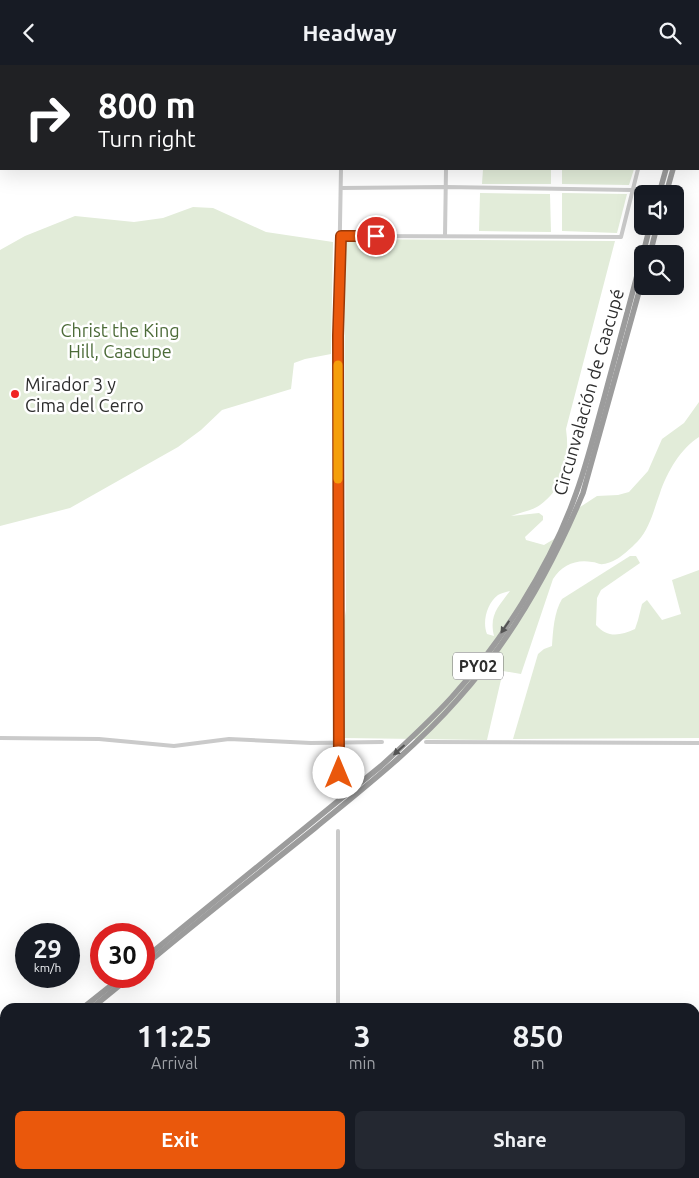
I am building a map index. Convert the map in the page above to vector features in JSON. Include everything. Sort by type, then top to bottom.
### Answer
[{"type":"highway","points":[[662,185],[666,170]]},
{"type":"highway","points":[[669,185],[673,170]]},
{"type":"highway","name":"Circunvalación de Caacupé","points":[[155,950],[381,766],[452,697],[498,639],[539,573],[574,500],[589,454],[634,288]]},
{"type":"highway","name":"Circunvalación de Caacupé","points":[[155,956],[350,800],[416,744],[460,698],[499,648],[538,587],[583,493],[638,295]]},
{"type":"highway","points":[[89,1003],[108,988]]},
{"type":"highway","points":[[98,1003],[116,988]]},
{"type":"street","points":[[339,773],[338,336],[341,170]]},
{"type":"street","points":[[445,236],[446,170]]},
{"type":"street","points":[[341,236],[621,237],[638,170]]},
{"type":"street","points":[[341,188],[445,187],[632,190]]},
{"type":"street","points":[[0,738],[99,739],[174,747],[229,739],[311,743],[382,742]]},
{"type":"street","points":[[426,742],[699,743]]},
{"type":"street","points":[[338,831],[338,1003]]},
{"type":"green space","points":[[483,170],[551,170],[551,184],[482,184]]},
{"type":"green space","points":[[562,170],[634,170],[629,185],[562,184]]},
{"type":"green space","points":[[480,193],[550,194],[551,232],[479,231]]},
{"type":"green space","points":[[562,193],[627,194],[617,233],[562,231]]},
{"type":"green space","name":"Christ the King Hill, Caacupe","points":[[193,207],[213,208],[266,232],[333,242],[331,354],[294,363],[291,389],[222,410],[201,430],[178,447],[70,508],[0,526],[0,250],[25,236],[75,216],[134,222],[163,218]]},
{"type":"green space","points":[[344,239],[615,241],[566,429],[567,451],[564,471],[555,490],[540,505],[511,516],[539,513],[543,516],[543,520],[525,537],[526,540],[544,545],[559,536],[574,511],[597,496],[618,495],[629,492],[648,471],[662,439],[684,423],[699,402],[699,437],[686,447],[671,469],[649,524],[642,536],[626,552],[613,561],[602,564],[586,561],[575,562],[561,570],[553,579],[521,674],[503,671],[487,740],[344,738],[343,627],[346,610]],"holes":[[[510,591],[498,607],[494,617],[494,636],[487,634],[485,618],[488,608],[494,598]]]},
{"type":"green space","points":[[630,556],[636,556],[640,563],[601,590],[597,598],[596,625],[609,634],[614,635],[635,629],[642,604],[647,600],[662,620],[681,614],[672,580],[699,570],[699,738],[513,739],[538,654],[552,646],[553,628],[562,599]]},
{"type":"slow traffic","points":[[338,365],[338,479]]},
{"type":"place","name":"Mirador 3 y Cima del Cerro","points":[[15,394]]},
{"type":"route","points":[[339,773],[338,336],[341,236],[376,236]]}]
